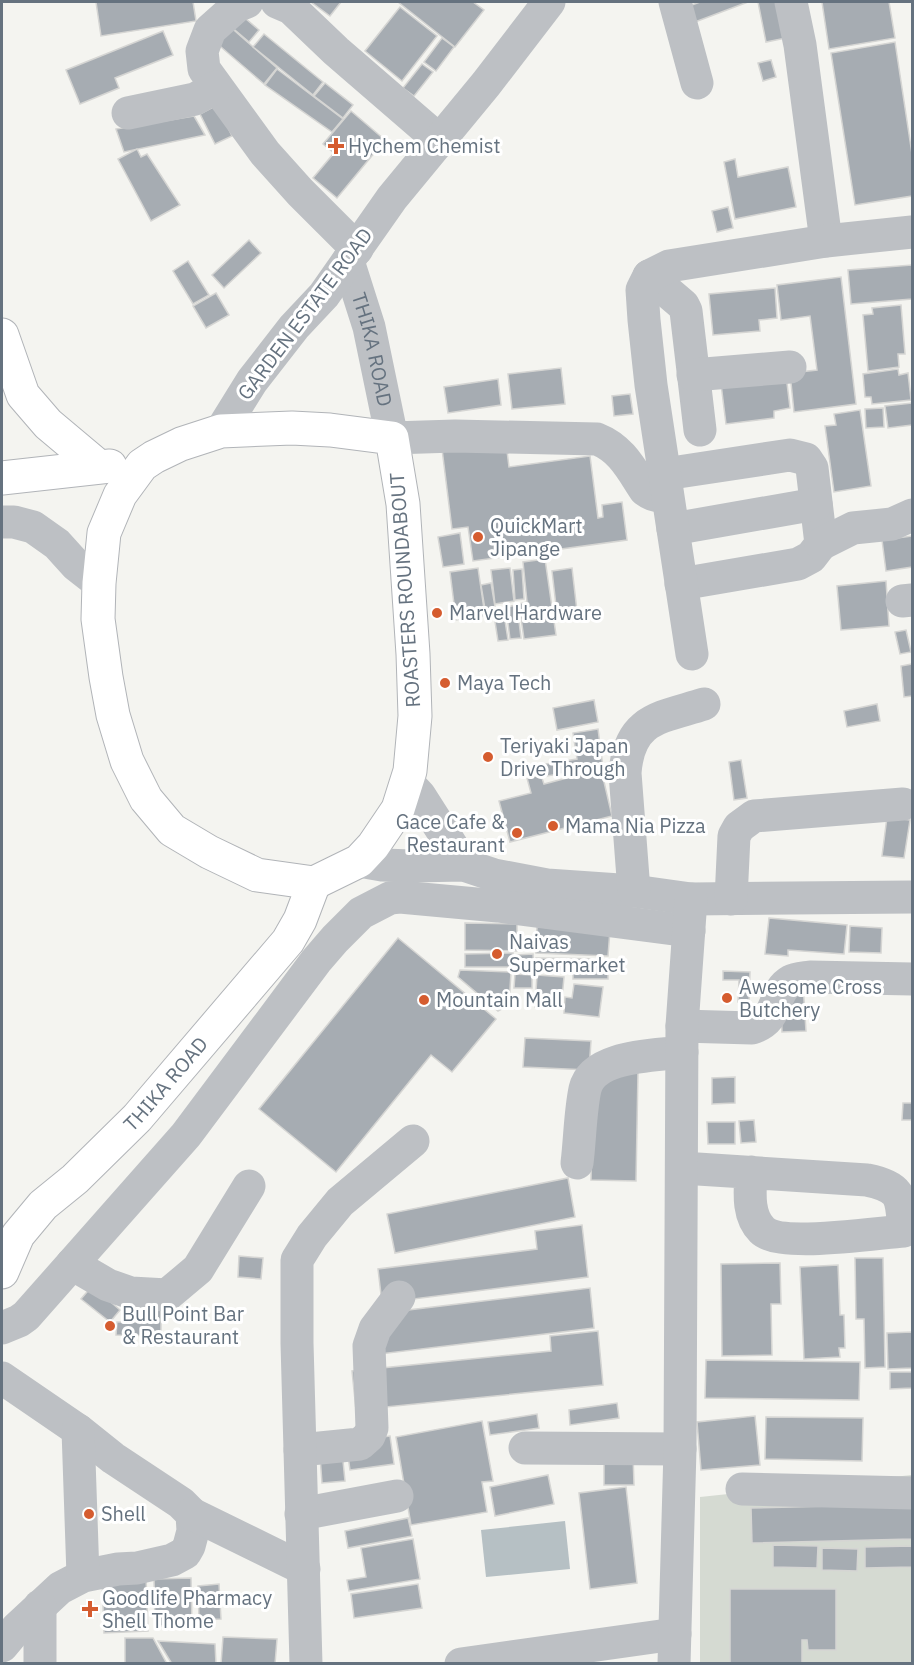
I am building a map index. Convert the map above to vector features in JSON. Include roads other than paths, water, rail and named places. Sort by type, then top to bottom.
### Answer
[{"type":"main road","points":[[2,335],[23,395],[48,424],[98,466]]},
{"type":"main road","points":[[314,883],[257,875],[209,852],[172,830],[146,799],[127,761],[113,715],[106,677],[98,619],[104,533],[120,495],[142,465],[181,444],[221,431],[311,428],[392,438]]},
{"type":"main road","name":"ROASTERS ROUNDABOUT","points":[[314,883],[359,861],[373,846],[398,809],[407,782],[415,716],[413,654],[403,504],[392,438]]},
{"type":"main road","points":[[2,478],[98,466],[142,465]]},
{"type":"main road","name":"THIKA ROAD","points":[[2,1272],[18,1235],[43,1205],[75,1179],[137,1118],[288,941],[300,921],[314,883]]},
{"type":"street","points":[[247,2],[237,6],[210,30],[202,51],[204,69],[265,153],[352,255]]},
{"type":"street","points":[[277,2],[291,8],[336,51],[439,140]]},
{"type":"street","name":"GARDEN ESTATE ROAD","points":[[221,431],[252,381],[294,327],[324,295],[392,198],[486,84],[549,2]]},
{"type":"street","points":[[675,2],[697,83]]},
{"type":"street","points":[[791,2],[800,45],[826,241]]},
{"type":"street","points":[[128,113],[195,99],[216,87]]},
{"type":"street","points":[[692,654],[644,320],[642,290],[649,276],[669,266],[826,241],[912,232]]},
{"type":"street","name":"THIKA ROAD","points":[[352,255],[392,438]]},
{"type":"street","points":[[649,276],[683,305],[686,311],[700,430]]},
{"type":"street","points":[[693,375],[790,367]]},
{"type":"street","points":[[392,438],[455,435],[597,440],[609,444],[621,453],[645,490],[661,496],[666,484]]},
{"type":"street","points":[[666,484],[790,455],[806,459],[812,468],[821,544]]},
{"type":"street","points":[[673,529],[816,504]]},
{"type":"street","points":[[681,584],[798,564],[811,557],[821,544],[853,528],[892,524],[912,515]]},
{"type":"street","points":[[2,522],[14,522],[33,527],[57,544],[76,565],[99,583]]},
{"type":"street","points":[[634,891],[625,774],[626,755],[641,729],[655,719],[704,704]]},
{"type":"street","points":[[407,782],[420,796],[464,865]]},
{"type":"street","points":[[731,899],[735,836],[739,826],[754,816],[903,804]]},
{"type":"street","points":[[359,861],[382,865],[464,865],[494,875],[547,885],[634,891],[691,899],[912,897]]},
{"type":"street","points":[[2,1329],[19,1322],[26,1316],[186,1135],[316,962],[361,913],[390,897],[400,897],[498,906],[689,932]]},
{"type":"street","points":[[461,1664],[674,1649],[680,1449],[682,1039],[691,899]]},
{"type":"street","points":[[578,1163],[586,1087],[597,1071],[618,1060],[682,1039],[762,1025],[774,1012],[787,984],[794,979],[810,977],[912,979]]},
{"type":"street","points":[[306,1664],[297,1260],[312,1236],[340,1202],[413,1141]]},
{"type":"street","points":[[682,1168],[751,1172]]},
{"type":"street","points":[[72,1264],[108,1285],[131,1293],[167,1295],[198,1269],[249,1186]]},
{"type":"street","points":[[300,1450],[360,1444],[369,1436],[372,1428],[369,1346],[375,1329],[399,1297]]},
{"type":"street","points":[[2,1378],[78,1430],[113,1458],[181,1503],[192,1514],[303,1569]]},
{"type":"street","points":[[78,1430],[82,1576]]},
{"type":"street","points":[[525,1448],[680,1449]]},
{"type":"street","points":[[742,1489],[912,1493]]},
{"type":"street","points":[[301,1514],[397,1496]]},
{"type":"street","points":[[2,1646],[60,1588],[82,1576],[157,1564],[185,1553],[194,1531],[192,1514]]},
{"type":"street","points":[[40,1606],[40,1664]]},
{"type":"place","name":"Hychem Chemist","points":[[336,146]]},
{"type":"place","name":"QuickMart Jipange","points":[[478,537]]},
{"type":"place","name":"Marvel Hardware","points":[[437,613]]},
{"type":"place","name":"Maya Tech","points":[[445,683]]},
{"type":"place","name":"Teriyaki Japan Drive Through","points":[[488,757]]},
{"type":"place","name":"Mama Nia Pizza","points":[[553,826]]},
{"type":"place","name":"Gace Cafe & Restaurant","points":[[517,833]]},
{"type":"place","name":"Naivas Supermarket","points":[[497,954]]},
{"type":"place","name":"Awesome Cross Butchery","points":[[727,998]]},
{"type":"place","name":"Mountain Mall","points":[[424,1000]]},
{"type":"place","name":"Bull Point Bar & Restaurant","points":[[110,1326]]},
{"type":"place","name":"Shell","points":[[89,1514]]},
{"type":"place","name":"Goodlife Pharmacy Shell Thome","points":[[90,1609]]}]
